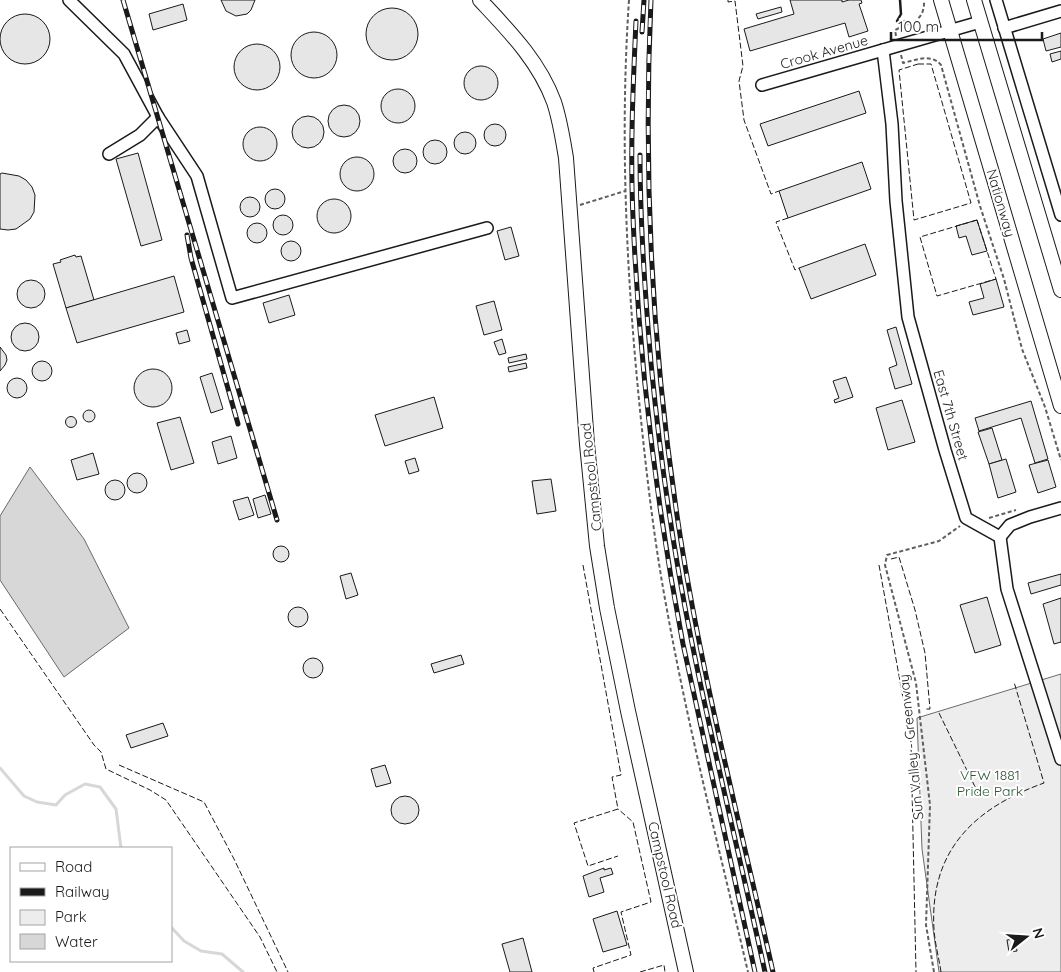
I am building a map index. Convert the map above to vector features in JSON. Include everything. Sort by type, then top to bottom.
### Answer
[{"type":"main road","name":"Campstool Road","points":[[480,0],[530,56],[542,76],[554,103],[566,158],[587,444],[607,608],[686,972]]},
{"type":"main road","name":"Nationway","points":[[941,0],[1061,406]]},
{"type":"main road","points":[[974,0],[1061,290]]},
{"type":"street","points":[[69,0],[124,54],[158,116],[196,176],[232,298],[487,228]]},
{"type":"street","points":[[996,0],[1056,179],[1061,215]]},
{"type":"street","points":[[1004,28],[1061,11]]},
{"type":"street","name":"Crook Avenue","points":[[762,85],[980,22]]},
{"type":"street","name":"East 7th Street","points":[[883,50],[892,124],[896,201],[908,317],[966,518],[972,522]]},
{"type":"street","points":[[109,154],[140,135],[158,116]]},
{"type":"street","points":[[1061,508],[1010,525],[1000,537],[1007,588],[1061,759]]},
{"type":"street","points":[[972,522],[1000,537]]},
{"type":"path","points":[[629,0],[624,61],[625,191],[635,357],[648,485],[665,600],[688,710],[748,972]]},
{"type":"path","points":[[895,32],[918,19],[924,8],[924,0]]},
{"type":"path","points":[[903,64],[924,58],[936,60],[941,65],[980,206],[1004,279],[1022,349],[1045,407],[1061,460]]},
{"type":"path","points":[[570,208],[625,191]]},
{"type":"path","name":"Sun Valley - Greenway","points":[[934,972],[926,925],[930,805],[916,683],[885,565],[887,555],[939,541],[960,526],[972,522]]},
{"type":"green space","name":"VFW 1881 Pride Park","points":[[1061,674],[1061,972],[939,972],[922,849],[917,718]]},
{"type":"water","points":[[30,467],[84,539],[129,628],[64,677],[0,580],[0,516]]},
{"type":"building","points":[[221,0],[255,0],[247,14],[236,16],[226,11]]},
{"type":"building","points":[[790,0],[842,0],[842,2],[861,0],[862,3],[859,4],[868,31],[849,37],[845,23],[750,51],[744,29],[794,14]]},
{"type":"building","points":[[183,4],[187,20],[153,30],[149,14]]},
{"type":"building","points":[[781,7],[782,12],[758,19],[756,14]]},
{"type":"building","points":[[392,8],[406,12],[414,20],[418,34],[414,48],[406,56],[392,60],[378,56],[370,48],[366,34],[370,20],[378,12]]},
{"type":"building","points":[[20,14],[30,14],[43,21],[50,34],[50,44],[43,57],[30,64],[20,64],[11,60],[4,53],[0,44],[0,34],[4,25],[11,18]]},
{"type":"building","points":[[314,32],[327,36],[333,42],[337,55],[333,68],[327,74],[314,78],[301,74],[295,68],[291,55],[295,42],[301,36]]},
{"type":"building","points":[[1061,33],[1061,47],[1046,51],[1043,39]]},
{"type":"building","points":[[257,44],[270,48],[276,54],[280,67],[276,80],[270,86],[257,90],[244,86],[238,80],[234,67],[238,54],[244,48]]},
{"type":"building","points":[[1061,51],[1061,59],[1052,62],[1050,54]]},
{"type":"building","points":[[481,66],[493,71],[498,83],[493,95],[481,100],[469,95],[464,83],[469,71]]},
{"type":"building","points":[[398,89],[410,94],[415,106],[410,118],[398,123],[386,118],[381,106],[386,94]]},
{"type":"building","points":[[859,91],[866,113],[768,146],[760,124]]},
{"type":"building","points":[[344,105],[350,106],[355,110],[359,115],[359,127],[355,132],[350,136],[344,137],[338,136],[333,132],[329,127],[328,121],[329,115],[333,110],[338,106]]},
{"type":"building","points":[[308,116],[314,117],[319,121],[323,126],[323,138],[319,143],[314,147],[308,148],[302,147],[297,143],[293,138],[292,132],[293,126],[297,121],[302,117]]},
{"type":"building","points":[[495,124],[503,127],[506,135],[503,143],[495,146],[487,143],[484,135],[487,127]]},
{"type":"building","points":[[260,127],[272,132],[277,144],[272,156],[260,161],[248,156],[243,144],[248,132]]},
{"type":"building","points":[[465,132],[473,135],[476,143],[473,151],[465,154],[457,151],[454,143],[457,135]]},
{"type":"building","points":[[435,140],[443,144],[447,152],[443,160],[435,164],[427,160],[423,152],[427,144]]},
{"type":"building","points":[[405,149],[410,150],[416,156],[416,166],[410,172],[405,173],[400,172],[394,166],[393,161],[394,156],[400,150]]},
{"type":"building","points":[[138,153],[162,240],[141,246],[116,159]]},
{"type":"building","points":[[357,157],[369,162],[374,174],[369,186],[357,191],[345,186],[340,174],[345,162]]},
{"type":"building","points":[[862,162],[871,189],[788,218],[779,191]]},
{"type":"building","points":[[0,174],[19,176],[26,180],[32,187],[35,195],[34,212],[30,219],[16,229],[0,229]]},
{"type":"building","points":[[275,189],[282,192],[285,199],[282,206],[275,209],[268,206],[265,199],[268,192]]},
{"type":"building","points":[[250,197],[257,200],[260,207],[257,214],[250,217],[243,214],[240,207],[243,200]]},
{"type":"building","points":[[334,199],[346,204],[351,216],[346,228],[334,233],[322,228],[317,216],[322,204]]},
{"type":"building","points":[[283,215],[290,218],[293,225],[290,232],[283,235],[276,232],[273,225],[276,218]]},
{"type":"building","points":[[977,220],[987,251],[972,255],[966,236],[959,238],[956,226]]},
{"type":"building","points":[[257,223],[264,226],[267,233],[264,240],[257,243],[250,240],[247,233],[250,226]]},
{"type":"building","points":[[511,227],[519,256],[505,260],[497,231]]},
{"type":"building","points":[[291,241],[298,244],[301,251],[298,258],[291,261],[284,258],[281,251],[284,244]]},
{"type":"building","points":[[865,244],[876,275],[811,299],[799,268]]},
{"type":"building","points":[[75,255],[76,257],[81,256],[94,300],[66,308],[53,264]]},
{"type":"building","points":[[174,276],[184,312],[77,343],[66,308]]},
{"type":"building","points":[[996,279],[1004,307],[973,315],[969,302],[984,298],[980,284]]},
{"type":"building","points":[[31,280],[41,284],[45,294],[41,304],[31,308],[21,304],[17,294],[21,284]]},
{"type":"building","points":[[289,295],[295,315],[269,323],[263,303]]},
{"type":"building","points":[[494,301],[502,330],[484,335],[476,306]]},
{"type":"building","points":[[25,323],[35,327],[39,337],[35,347],[25,351],[15,347],[11,337],[15,327]]},
{"type":"building","points":[[896,327],[912,384],[895,389],[889,368],[897,365],[887,330]]},
{"type":"building","points":[[187,330],[190,341],[179,344],[176,333]]},
{"type":"building","points":[[502,339],[506,353],[499,355],[494,342]]},
{"type":"building","points":[[0,347],[7,360],[0,371]]},
{"type":"building","points":[[526,354],[527,359],[509,363],[508,358]]},
{"type":"building","points":[[42,361],[49,364],[52,371],[49,378],[42,381],[35,378],[32,371],[35,364]]},
{"type":"building","points":[[526,363],[527,368],[509,372],[508,367]]},
{"type":"building","points":[[153,369],[166,375],[172,388],[166,401],[153,407],[140,401],[134,388],[140,375]]},
{"type":"building","points":[[212,373],[223,409],[211,413],[200,377]]},
{"type":"building","points":[[846,377],[853,397],[835,403],[834,400],[839,398],[833,381]]},
{"type":"building","points":[[17,378],[24,381],[27,388],[24,395],[17,398],[10,395],[7,388],[10,381]]},
{"type":"building","points":[[434,397],[443,428],[385,446],[375,415]]},
{"type":"building","points":[[902,400],[915,442],[888,450],[876,408]]},
{"type":"building","points":[[1031,401],[1048,459],[1035,463],[1021,418],[979,431],[975,418]]},
{"type":"building","points":[[89,410],[95,416],[89,422],[83,416]]},
{"type":"building","points":[[71,416],[77,422],[71,428],[65,422]]},
{"type":"building","points":[[180,417],[194,463],[171,470],[157,423]]},
{"type":"building","points":[[992,428],[1002,460],[989,464],[978,432]]},
{"type":"building","points":[[231,436],[237,458],[218,464],[212,442]]},
{"type":"building","points":[[93,453],[99,474],[77,480],[71,460]]},
{"type":"building","points":[[415,458],[419,471],[409,474],[405,461]]},
{"type":"building","points":[[1006,459],[1016,492],[998,498],[989,464]]},
{"type":"building","points":[[1048,460],[1056,487],[1038,493],[1029,465]]},
{"type":"building","points":[[137,473],[144,476],[147,483],[144,490],[137,493],[130,490],[127,483],[130,476]]},
{"type":"building","points":[[551,479],[556,511],[537,514],[532,481]]},
{"type":"building","points":[[115,480],[122,483],[125,490],[122,497],[115,500],[108,497],[105,490],[108,483]]},
{"type":"building","points":[[265,495],[271,514],[258,518],[253,499]]},
{"type":"building","points":[[248,497],[254,515],[239,520],[233,501]]},
{"type":"building","points":[[281,546],[287,548],[289,554],[287,560],[281,562],[275,560],[273,554],[275,548]]},
{"type":"building","points":[[351,573],[358,595],[346,599],[340,576]]},
{"type":"building","points":[[1061,574],[1061,585],[1031,594],[1028,583]]},
{"type":"building","points":[[987,597],[1001,645],[975,653],[960,605]]},
{"type":"building","points":[[1061,598],[1061,642],[1054,644],[1043,604]]},
{"type":"building","points":[[298,607],[305,610],[308,617],[305,624],[298,627],[291,624],[288,617],[291,610]]},
{"type":"building","points":[[461,655],[464,664],[434,673],[431,664]]},
{"type":"building","points":[[313,658],[320,661],[323,668],[320,675],[313,678],[306,675],[303,668],[306,661]]},
{"type":"building","points":[[163,723],[168,736],[131,748],[126,735]]},
{"type":"building","points":[[385,765],[391,783],[376,787],[371,769]]},
{"type":"building","points":[[405,796],[415,800],[419,810],[415,820],[405,824],[395,820],[391,810],[395,800]]},
{"type":"building","points":[[604,868],[604,870],[611,868],[613,874],[600,878],[604,892],[589,897],[583,876]]},
{"type":"building","points":[[617,911],[627,945],[603,952],[593,919]]},
{"type":"building","points":[[523,938],[532,972],[510,972],[502,944]]},
{"type":"building","points":[[1015,939],[1017,951],[1009,952],[1007,940]]},
{"type":"waterway","points":[[0,768],[24,796],[37,802],[56,805],[65,795],[85,784],[100,787],[116,809],[121,847]]},
{"type":"waterway","points":[[172,928],[184,941],[201,951],[222,954],[243,972]]},
{"type":"railway","points":[[123,0],[277,520]]},
{"type":"railway","points":[[642,32],[644,0]]},
{"type":"railway","points":[[651,0],[648,131],[649,196],[656,327],[669,457],[687,579],[698,635],[773,972]]},
{"type":"railway","points":[[636,21],[632,119],[632,193],[640,325],[650,432],[673,591],[683,644],[755,972]]},
{"type":"railway","points":[[640,155],[643,259],[651,363],[673,538],[700,684],[765,972]]},
{"type":"railway","points":[[187,235],[191,258],[238,424]]},
{"type":"fence","points":[[728,0],[728,2],[735,1],[743,66],[739,81],[744,120],[771,194],[779,191]]},
{"type":"fence","points":[[918,64],[931,64],[971,203],[914,220],[899,70],[918,64]]},
{"type":"fence","points":[[788,218],[776,222],[795,270],[799,268]]},
{"type":"fence","points":[[977,220],[996,279],[937,296],[920,237],[977,220]]},
{"type":"fence","points":[[891,559],[899,557],[915,610],[925,653],[930,709],[925,709]]},
{"type":"fence","points":[[583,565],[621,775],[612,777],[618,809],[574,823],[588,866],[618,856]]},
{"type":"fence","points":[[879,565],[911,742],[916,972]]},
{"type":"fence","points":[[0,609],[94,745],[101,752],[106,769],[150,790],[166,800],[260,937],[277,972]]},
{"type":"fence","points":[[941,972],[935,941],[934,902],[939,877],[948,855],[961,836],[977,820],[997,805],[1019,793],[1044,783],[1014,682]]},
{"type":"fence","points":[[939,713],[979,795]]},
{"type":"fence","points":[[119,765],[204,802],[234,859],[288,972]]},
{"type":"fence","points":[[594,972],[593,968],[631,955],[621,912],[651,902],[633,822],[618,809]]},
{"type":"fence","points":[[640,972],[664,965],[665,972]]},
{"type":"wall","points":[[900,0],[901,14],[897,21],[900,24],[905,21]]}]
